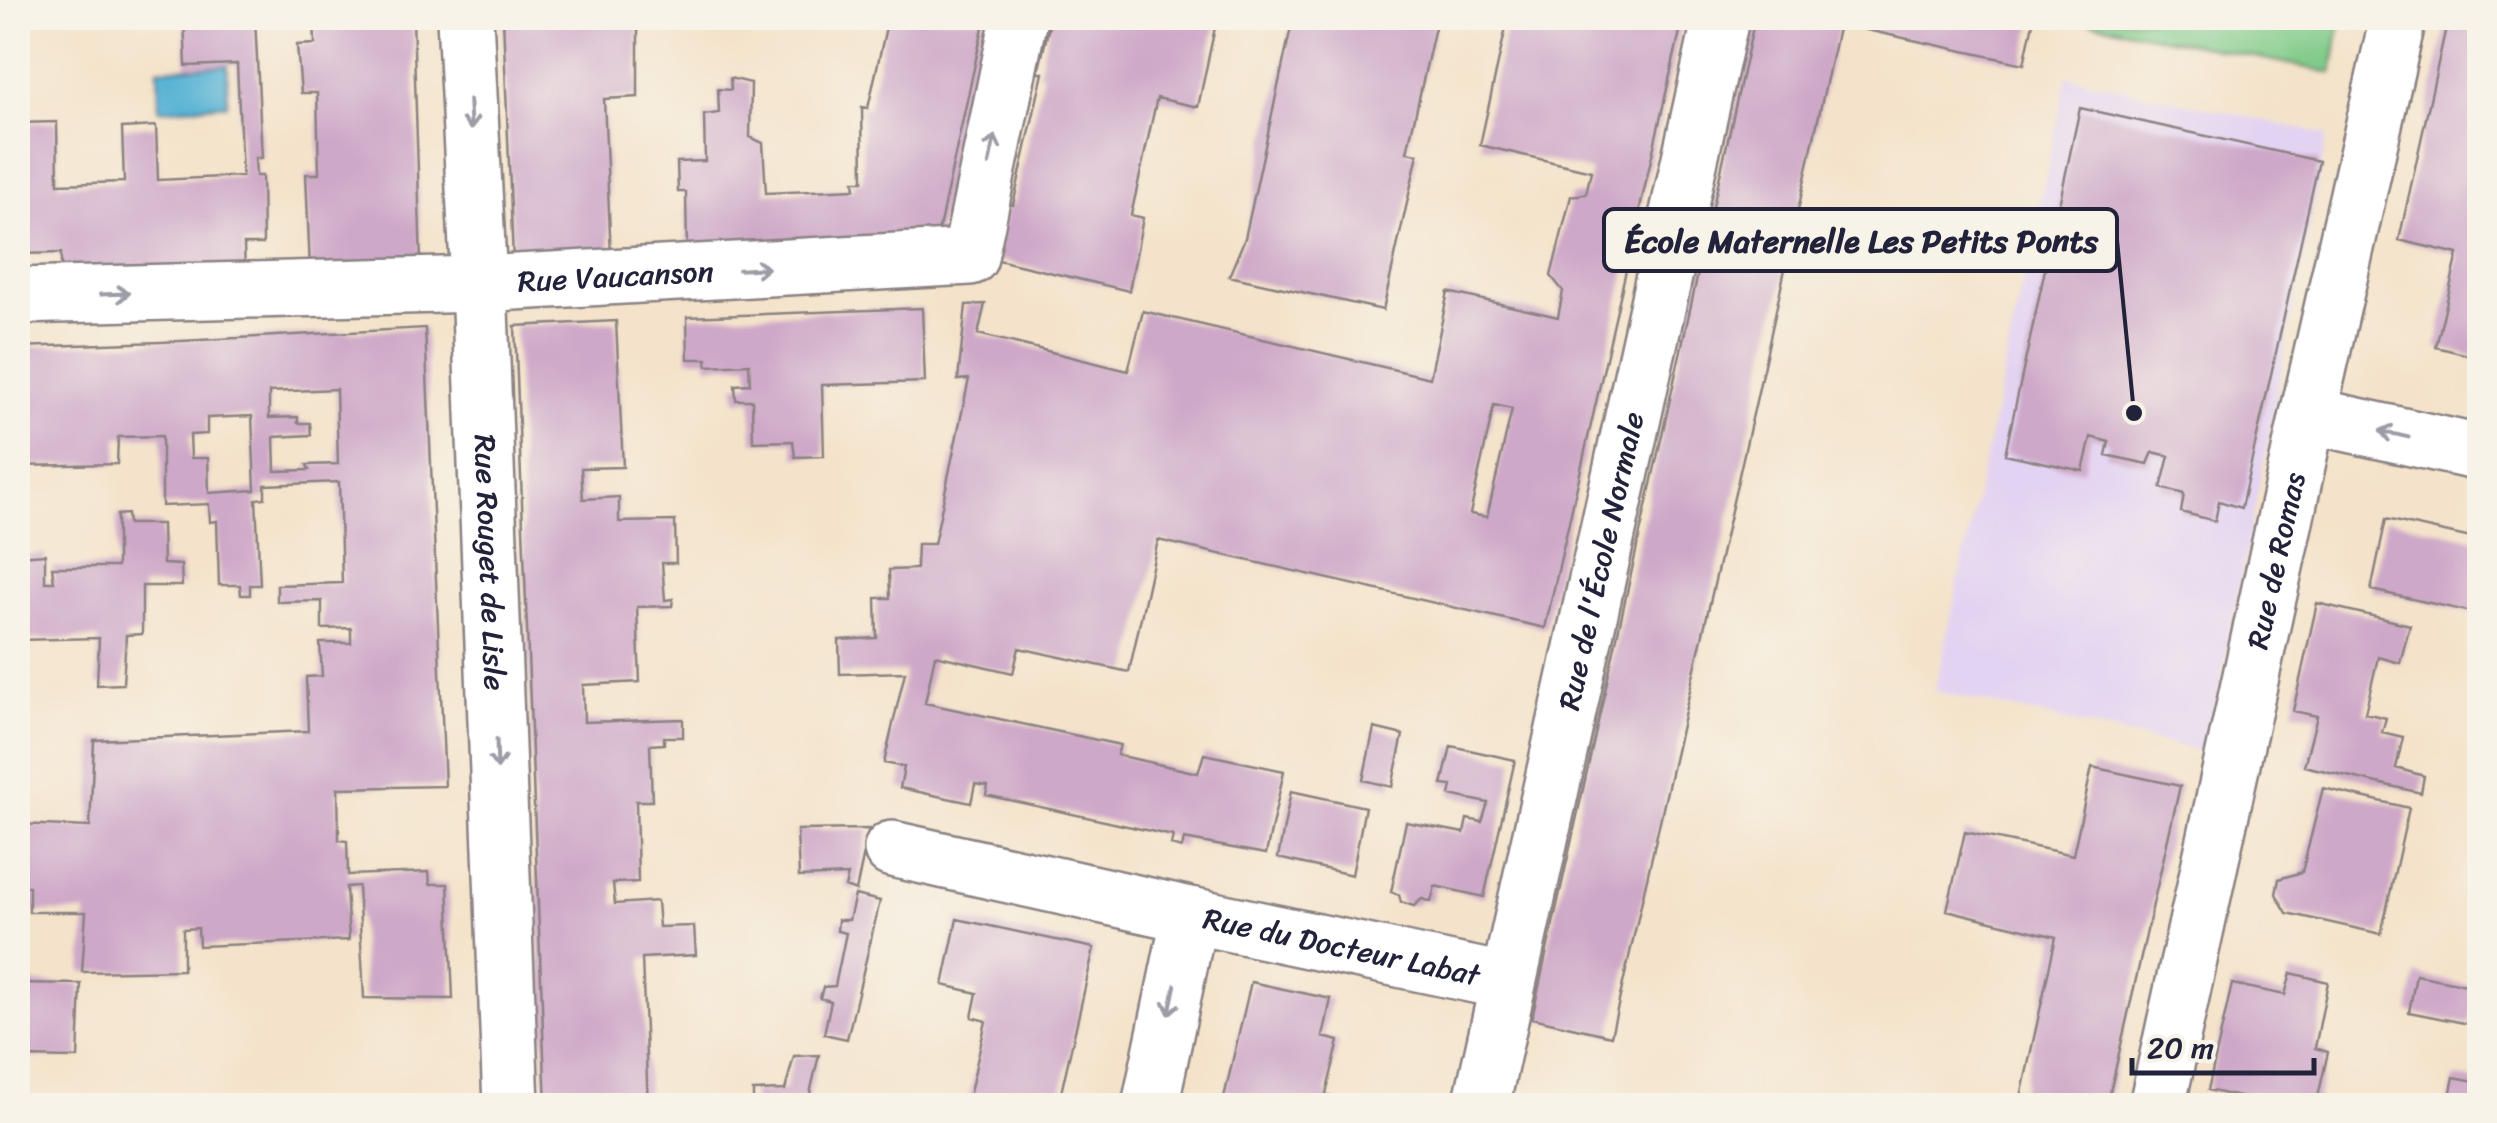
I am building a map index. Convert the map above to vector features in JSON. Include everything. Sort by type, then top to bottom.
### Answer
[{"type":"street","name":"Rue Rouget de Lisle","points":[[465,18],[511,1106]]},
{"type":"street","name":"Rue Vaucanson","points":[[18,296],[479,284],[970,257],[1020,18]]},
{"type":"street","name":"Rue de l'École Normale","points":[[1481,1106],[1721,18]]},
{"type":"street","name":"Rue de Romas","points":[[2158,1106],[2398,18]]},
{"type":"street","points":[[2308,415],[2480,453]]},
{"type":"street","points":[[892,849],[1190,915]]},
{"type":"street","name":"Rue du Docteur Labat","points":[[1150,1106],[1190,915],[1508,982]]},
{"type":"shaded area","points":[[2067,76],[2327,135],[2207,753],[1935,691]]},
{"type":"green space","points":[[2069,18],[2341,18],[2332,73]]},
{"type":"water","points":[[228,65],[227,104],[159,110],[158,69]]},
{"type":"building","points":[[184,18],[255,18],[262,158],[255,158],[256,176],[262,176],[263,244],[244,244],[245,273],[61,281],[61,253],[18,254],[18,123],[57,122],[58,184],[124,182],[122,128],[156,126],[158,180],[242,176],[237,64],[186,66]]},
{"type":"building","points":[[314,18],[413,18],[421,264],[310,270],[306,174],[319,174],[317,93],[301,93],[297,45],[315,44]]},
{"type":"building","points":[[503,18],[638,18],[638,97],[604,99],[611,257],[513,260]]},
{"type":"building","points":[[888,18],[985,18],[936,242],[687,253],[686,192],[678,192],[677,162],[705,161],[704,115],[719,113],[718,89],[731,90],[730,78],[751,83],[750,137],[763,143],[766,193],[855,189],[854,181],[863,181],[862,107],[868,108]]},
{"type":"building","points":[[1051,18],[1217,18],[1198,107],[1157,98],[1131,215],[1143,218],[1129,291],[994,259],[1008,204],[1013,205],[1043,73],[1038,73]]},
{"type":"building","points":[[1293,18],[1437,18],[1407,152],[1418,154],[1383,310],[1229,276],[1245,238]]},
{"type":"building","points":[[1508,18],[1683,18],[1545,628],[1158,540],[1129,672],[1019,648],[1013,673],[935,655],[925,703],[1120,745],[1117,755],[1198,773],[1204,754],[1284,771],[1266,854],[1184,839],[1182,848],[1171,845],[1173,836],[986,795],[988,786],[975,784],[971,803],[900,788],[904,767],[884,763],[905,672],[840,674],[839,640],[877,638],[876,598],[890,598],[889,570],[916,569],[917,544],[934,544],[969,379],[958,380],[966,305],[985,304],[978,334],[1128,371],[1143,311],[1430,378],[1448,292],[1558,317],[1563,291],[1551,276],[1571,196],[1586,194],[1591,171],[1480,145]],"holes":[[[1494,405],[1512,409],[1487,517],[1470,514]]]},
{"type":"building","points":[[1755,18],[2034,18],[2024,64],[1839,24],[1611,1036],[1532,1018]]},
{"type":"building","points":[[2448,18],[2480,18],[2480,358],[2436,347],[2458,254],[2399,240]]},
{"type":"building","points":[[2080,108],[2319,161],[2241,508],[2219,501],[2215,521],[2181,512],[2184,494],[2161,488],[2169,456],[2153,452],[2148,464],[2106,455],[2109,442],[2091,437],[2083,471],[2005,454]]},
{"type":"building","points":[[922,308],[925,382],[822,385],[824,456],[795,457],[793,441],[753,442],[752,400],[736,400],[735,385],[750,384],[749,364],[707,366],[707,359],[688,359],[687,317]]},
{"type":"building","points":[[616,321],[623,467],[581,468],[583,499],[619,497],[619,522],[675,521],[676,563],[662,563],[665,600],[673,599],[672,606],[637,607],[640,682],[583,685],[584,722],[683,719],[683,737],[664,737],[664,744],[650,745],[652,801],[636,801],[638,882],[613,883],[615,904],[657,901],[659,927],[694,926],[696,955],[642,958],[648,1106],[546,1106],[515,326]]},
{"type":"building","points":[[425,328],[445,786],[338,788],[339,840],[347,841],[348,875],[429,872],[430,884],[448,884],[453,999],[364,998],[358,886],[346,887],[349,940],[199,946],[198,928],[183,929],[183,970],[82,972],[86,912],[29,912],[29,886],[18,886],[18,824],[90,827],[94,740],[308,731],[306,677],[322,676],[320,643],[351,643],[351,628],[322,629],[322,601],[277,602],[277,585],[342,583],[339,482],[265,485],[265,498],[256,499],[260,585],[250,585],[250,595],[241,595],[240,585],[219,585],[217,521],[210,522],[209,504],[162,506],[162,436],[118,437],[117,464],[18,466],[18,347]],"holes":[[[336,389],[338,464],[275,471],[274,437],[311,435],[310,423],[298,423],[298,417],[269,418],[269,392]],[[252,416],[255,490],[209,493],[208,458],[191,458],[190,435],[207,434],[207,418]]]},
{"type":"building","points":[[127,514],[128,524],[162,524],[163,564],[181,565],[182,586],[142,586],[142,634],[126,635],[123,684],[97,685],[99,638],[18,640],[18,556],[45,554],[45,582],[54,582],[52,567],[117,567],[117,515]]},
{"type":"building","points":[[2386,519],[2480,540],[2480,614],[2371,590]]},
{"type":"building","points":[[2317,603],[2410,625],[2400,663],[2378,657],[2365,713],[2386,718],[2382,732],[2403,737],[2396,768],[2424,776],[2421,793],[2304,766],[2317,716],[2293,711]]},
{"type":"building","points":[[1374,728],[1403,735],[1392,787],[1363,780]]},
{"type":"building","points":[[1451,746],[1515,760],[1484,897],[1435,886],[1431,902],[1422,899],[1414,906],[1401,902],[1399,895],[1391,892],[1406,822],[1464,833],[1467,819],[1482,822],[1488,803],[1450,795],[1452,786],[1442,785]]},
{"type":"building","points":[[2092,767],[2180,786],[2107,1106],[2019,1106],[2056,937],[1947,910],[1965,832],[2073,855]]},
{"type":"building","points":[[2323,788],[2409,808],[2381,934],[2287,913],[2276,894],[2279,879],[2302,872]]},
{"type":"building","points":[[1291,791],[1365,807],[1352,875],[1278,858]]},
{"type":"building","points":[[869,829],[856,891],[845,887],[848,875],[799,877],[797,830]]},
{"type":"building","points":[[855,895],[880,901],[847,1039],[824,1034],[831,1001],[820,998],[823,987],[835,986],[846,933],[837,931],[838,920],[849,920]]},
{"type":"building","points":[[957,919],[1094,948],[1058,1106],[967,1106],[986,1021],[972,1017],[977,993],[943,985]]},
{"type":"building","points":[[2291,973],[2328,982],[2315,1048],[2328,1052],[2316,1106],[2279,1106],[2208,1090],[2232,984],[2285,995]]},
{"type":"building","points":[[2416,975],[2477,987],[2469,1024],[2409,1012]]},
{"type":"building","points":[[1251,982],[1331,999],[1323,1037],[1339,1041],[1326,1094],[1330,1095],[1328,1106],[1222,1106]]},
{"type":"building","points":[[18,983],[81,984],[78,1058],[18,1057]]},
{"type":"building","points":[[819,1055],[807,1106],[753,1106],[753,1091],[785,1090],[794,1056]]},
{"type":"building","points":[[2454,1077],[2480,1082],[2480,1106],[2448,1106]]},
{"type":"place","name":"École Maternelle Les Petits Ponts","points":[[2134,413]]}]
